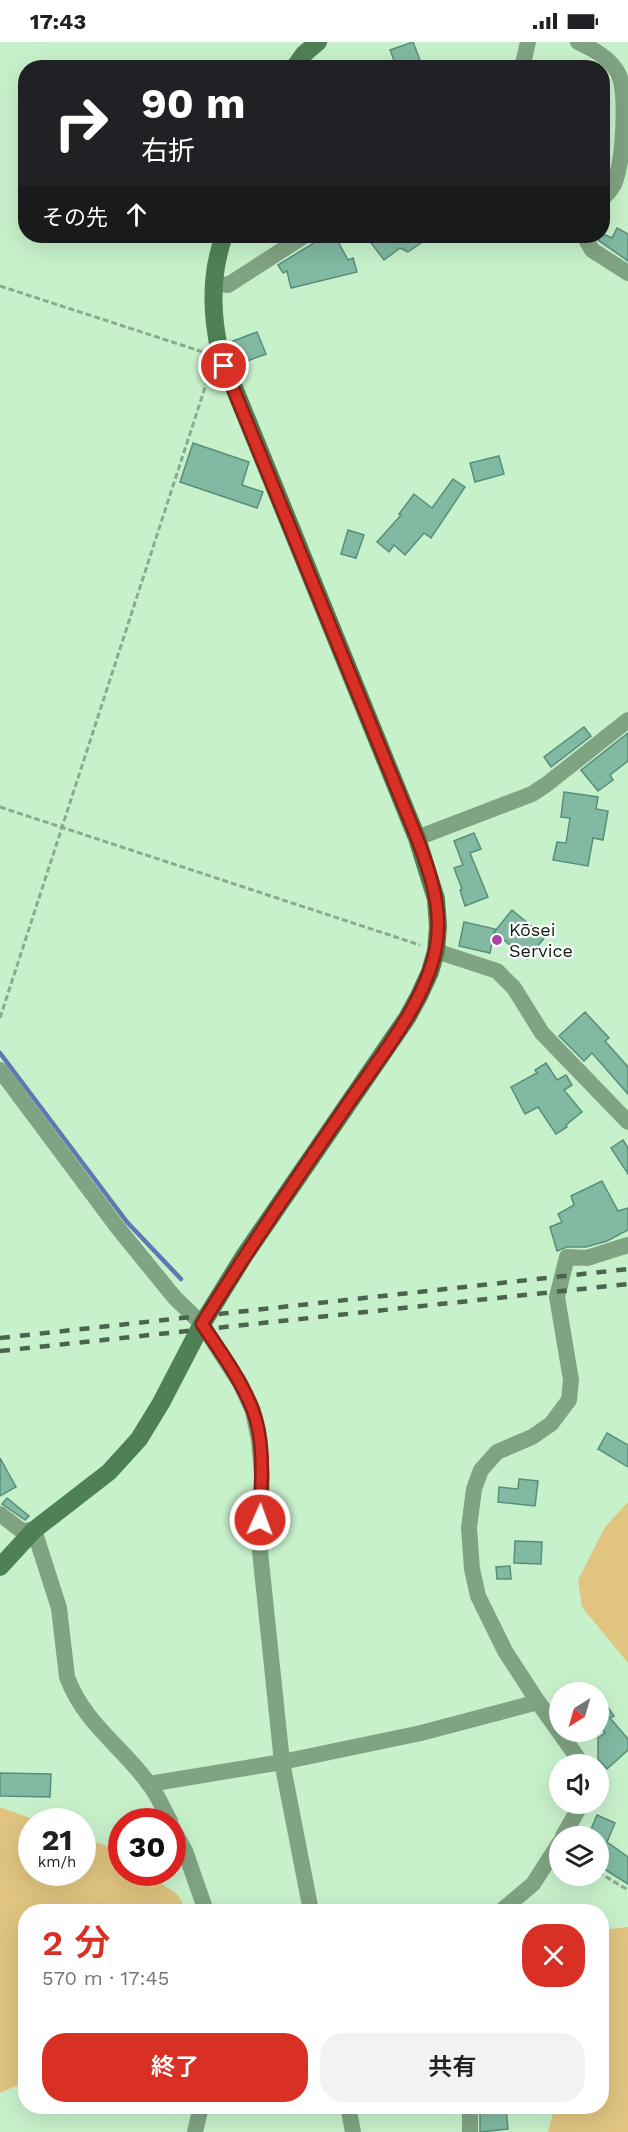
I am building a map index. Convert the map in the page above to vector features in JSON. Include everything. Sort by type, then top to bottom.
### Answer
[{"type":"street","points":[[524,60],[528,42]]},
{"type":"street","points":[[578,42],[609,60]]},
{"type":"street","points":[[610,61],[618,72],[625,95],[621,157],[616,182],[610,189]]},
{"type":"street","points":[[0,1567],[34,1530],[109,1473],[139,1439],[161,1403],[202,1324],[244,1256],[407,1018],[430,972],[436,951],[438,926],[436,898],[417,838],[222,359],[213,322],[213,284],[222,243]]},
{"type":"street","points":[[213,284],[228,285],[293,243]]},
{"type":"street","points":[[588,243],[592,250],[628,273]]},
{"type":"street","points":[[417,838],[532,794],[628,720]]},
{"type":"street","points":[[436,951],[497,971],[514,988],[542,1033],[628,1122]]},
{"type":"street","points":[[0,1070],[118,1228],[175,1298],[202,1324],[240,1383],[253,1411],[259,1441],[262,1476],[259,1542],[282,1762],[309,1904]]},
{"type":"street","points":[[575,1754],[505,1651],[478,1596],[472,1569],[469,1528],[474,1489],[482,1470],[497,1452],[532,1437],[551,1424],[569,1400],[571,1380],[557,1297],[567,1257],[587,1258],[628,1245]]},
{"type":"street","points":[[0,1514],[22,1531],[34,1530]]},
{"type":"street","points":[[34,1530],[59,1608],[67,1677],[71,1687],[91,1721],[149,1784],[163,1808]]},
{"type":"street","points":[[149,1784],[282,1762],[421,1733],[538,1702]]},
{"type":"street","points":[[186,1854],[204,1904]]},
{"type":"street","points":[[509,1904],[533,1884],[549,1859]]},
{"type":"street","points":[[195,2132],[199,2114]]},
{"type":"street","points":[[350,2114],[353,2132]]},
{"type":"street","points":[[470,2114],[470,2132]]},
{"type":"path","points":[[0,286],[222,359],[211,371],[0,1018]]},
{"type":"path","points":[[0,807],[436,951]]},
{"type":"path","points":[[609,1879],[628,1890]]},
{"type":"shaded area","points":[[628,1502],[628,1663],[582,1607],[578,1580],[605,1527]]},
{"type":"shaded area","points":[[0,1807],[18,1814],[18,1886],[96,1886],[96,1842],[108,1848],[108,1886],[165,1886],[178,1895],[183,1904],[18,1904],[18,2085],[0,2093]]},
{"type":"shaded area","points":[[628,1927],[628,2132],[548,2132],[553,2114],[609,2114],[609,1929]]},
{"type":"building","points":[[413,42],[420,60],[394,60],[390,50]]},
{"type":"building","points":[[617,228],[628,234],[628,261],[602,243],[610,243],[610,237],[612,238]]},
{"type":"building","points":[[314,243],[339,243],[348,260],[353,258],[357,272],[291,288],[287,271],[283,273],[278,265]]},
{"type":"building","points":[[371,243],[421,243],[408,252],[400,248],[384,260]]},
{"type":"building","points":[[257,332],[266,354],[242,363],[233,341]]},
{"type":"building","points":[[193,443],[249,462],[242,485],[263,492],[257,508],[180,482]]},
{"type":"building","points":[[499,456],[504,474],[475,482],[470,463]]},
{"type":"building","points":[[453,479],[465,487],[431,538],[424,533],[405,555],[394,545],[389,552],[377,542],[401,515],[399,514],[414,494],[432,508]]},
{"type":"building","points":[[348,530],[364,535],[356,558],[341,554]]},
{"type":"building","points":[[584,727],[591,736],[551,767],[544,757]]},
{"type":"building","points":[[628,733],[628,761],[610,775],[613,780],[598,791],[581,770]]},
{"type":"building","points":[[564,792],[598,797],[596,809],[608,811],[603,840],[593,838],[588,866],[553,860],[557,842],[566,843],[570,818],[561,817]]},
{"type":"building","points":[[474,833],[481,849],[470,853],[488,897],[465,906],[460,890],[462,889],[454,868],[463,865],[454,841]]},
{"type":"building","points":[[512,910],[545,937],[527,959],[494,932],[490,953],[459,946],[464,922],[495,929],[495,931]]},
{"type":"building","points":[[585,1012],[609,1038],[605,1041],[628,1067],[628,1094],[592,1053],[584,1061],[559,1036]]},
{"type":"building","points":[[546,1063],[557,1080],[566,1075],[572,1085],[564,1090],[582,1112],[556,1134],[538,1107],[525,1114],[511,1087],[537,1073],[535,1070]]},
{"type":"building","points":[[623,1140],[628,1148],[628,1174],[611,1148]]},
{"type":"building","points":[[602,1181],[618,1211],[628,1208],[628,1230],[607,1241],[586,1247],[567,1247],[557,1251],[550,1227],[562,1222],[558,1214],[574,1205],[571,1196]]},
{"type":"building","points":[[607,1433],[628,1445],[628,1467],[598,1449]]},
{"type":"building","points":[[0,1458],[16,1487],[0,1496]]},
{"type":"building","points":[[519,1479],[538,1481],[535,1506],[498,1502],[499,1487],[518,1489]]},
{"type":"building","points":[[7,1498],[29,1516],[25,1520],[2,1504]]},
{"type":"building","points":[[515,1541],[542,1542],[541,1564],[514,1563]]},
{"type":"building","points":[[510,1566],[511,1579],[497,1579],[496,1567]]},
{"type":"building","points":[[609,1709],[614,1716],[610,1718],[628,1739],[628,1750],[609,1767],[609,1754],[598,1754],[598,1742],[609,1742]]},
{"type":"building","points":[[0,1773],[51,1774],[50,1797],[0,1796]]},
{"type":"building","points":[[597,1815],[615,1823],[609,1837],[609,1826],[592,1826]]},
{"type":"building","points":[[609,1843],[628,1857],[628,1884],[609,1872]]},
{"type":"building","points":[[480,2114],[506,2114],[508,2129],[480,2132]]},
{"type":"waterway","points":[[0,1053],[127,1222],[181,1279]]},
{"type":"railway","points":[[0,1338],[628,1269]]},
{"type":"railway","points":[[0,1351],[628,1284]]},
{"type":"place","name":"Kōsei Service","points":[[497,940]]},
{"type":"route","points":[[224,366],[430,872],[436,898],[438,926],[436,951],[430,972],[407,1018],[244,1256],[202,1324],[240,1383],[253,1411],[259,1441],[262,1476],[260,1520]]}]
